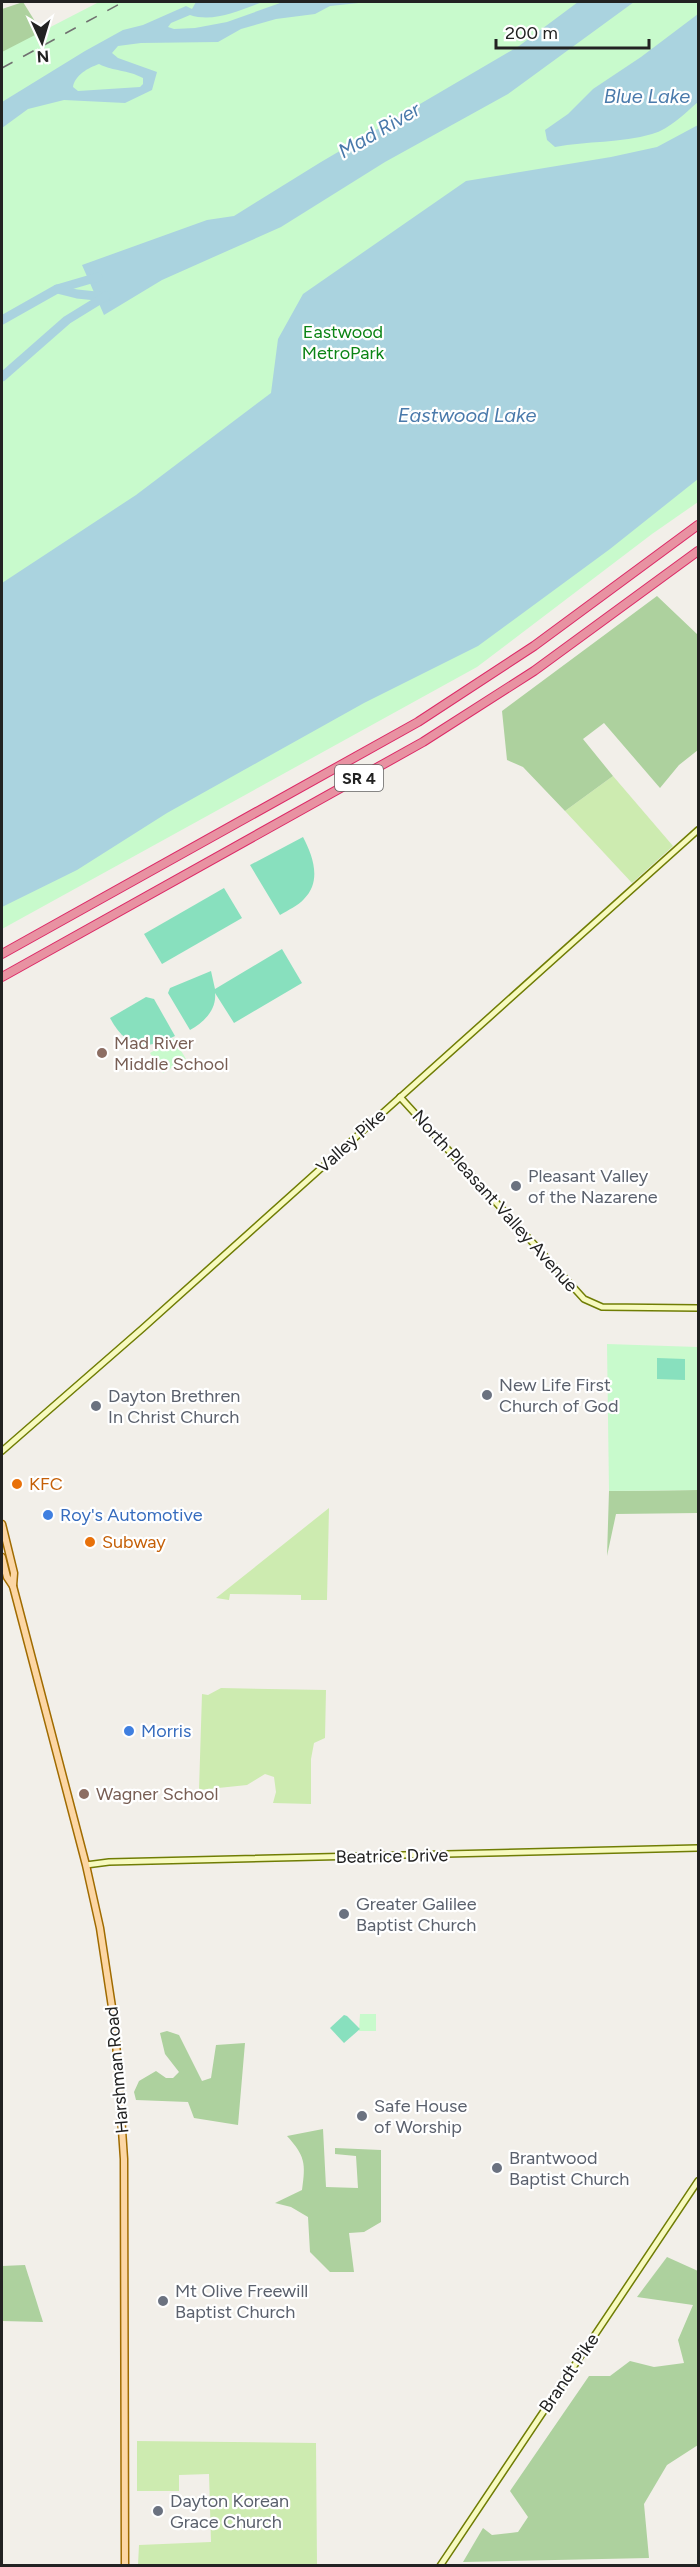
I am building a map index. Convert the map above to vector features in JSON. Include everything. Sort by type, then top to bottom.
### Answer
[{"type":"highway","name":"SR 4","points":[[2,954],[418,722],[534,646],[699,525]]},
{"type":"highway","name":"SR 4","points":[[2,977],[460,719],[534,670],[699,551]]},
{"type":"main road","name":"Harshman Road","points":[[2,1524],[14,1573],[13,1586]]},
{"type":"main road","name":"Harshman Road","points":[[2,1557],[7,1577],[13,1586],[86,1865],[111,2000],[122,2121],[125,2565]]},
{"type":"street","name":"Valley Pike","points":[[2,1452],[699,830]]},
{"type":"street","name":"North Pleasant Valley Avenue","points":[[400,1097],[578,1293],[588,1301],[594,1305],[614,1307],[699,1308]]},
{"type":"street","name":"Beatrice Drive","points":[[86,1865],[109,1862],[699,1848]]},
{"type":"street","name":"Brandt Pike","points":[[440,2565],[699,2181]]},
{"type":"green space","points":[[23,2],[46,39],[2,63],[2,9]]},
{"type":"green space","name":"Eastwood MetroPark","points":[[99,2],[698,2],[698,502],[652,534],[477,667],[2,929],[2,52]]},
{"type":"green space","points":[[657,596],[698,635],[698,750],[679,765],[660,788],[604,723],[583,739],[613,776],[565,811],[523,767],[507,760],[502,711]]},
{"type":"green space","points":[[613,776],[673,846],[632,883],[565,811]]},
{"type":"green space","points":[[303,837],[314,868],[313,884],[310,892],[302,901],[280,915],[250,865]]},
{"type":"green space","points":[[224,888],[242,918],[162,964],[144,934]]},
{"type":"green space","points":[[282,949],[302,983],[234,1023],[215,993],[214,1005],[208,1015],[190,1030],[168,993],[170,988],[211,971],[215,989]]},
{"type":"green space","points":[[146,997],[154,999],[175,1036],[154,1044],[137,1044],[123,1036],[116,1028],[110,1018]]},
{"type":"green space","points":[[174,1039],[186,1059],[163,1073],[150,1053]]},
{"type":"green space","points":[[607,1344],[698,1347],[698,1490],[609,1491]]},
{"type":"green space","points":[[657,1358],[685,1359],[685,1380],[657,1379]]},
{"type":"green space","points":[[698,1490],[698,1513],[616,1514],[607,1556],[609,1491]]},
{"type":"green space","points":[[329,1508],[327,1600],[301,1600],[301,1595],[230,1594],[229,1600],[216,1598]]},
{"type":"green space","points":[[221,1688],[326,1690],[325,1738],[314,1743],[311,1759],[311,1804],[273,1803],[276,1792],[274,1777],[265,1774],[247,1785],[199,1790],[202,1694],[208,1695]]},
{"type":"green space","points":[[360,2014],[376,2014],[376,2031],[359,2031]]},
{"type":"green space","points":[[344,2015],[360,2029],[344,2043],[330,2028]]},
{"type":"green space","points":[[167,2031],[179,2035],[202,2081],[211,2078],[216,2045],[245,2043],[238,2125],[194,2118],[188,2102],[136,2100],[134,2092],[139,2081],[156,2071],[166,2078],[173,2078],[179,2072],[165,2054],[160,2033]]},
{"type":"green space","points":[[323,2129],[326,2187],[358,2188],[356,2156],[335,2154],[335,2148],[381,2150],[381,2222],[364,2232],[349,2233],[354,2272],[330,2272],[310,2252],[308,2217],[291,2207],[275,2203],[302,2190],[303,2160],[298,2149],[287,2136]]},
{"type":"green space","points":[[667,2257],[698,2271],[698,2445],[667,2465],[644,2504],[649,2558],[463,2562],[483,2528],[492,2535],[518,2532],[528,2517],[510,2491],[589,2376],[610,2376],[630,2361],[654,2367],[684,2363],[678,2340],[693,2305],[637,2297]]},
{"type":"green space","points":[[25,2265],[43,2322],[2,2321],[2,2266]]},
{"type":"green space","points":[[137,2441],[316,2443],[317,2565],[138,2565],[139,2545],[211,2542],[209,2474],[179,2475],[179,2491],[137,2491]]},
{"type":"water","points":[[196,2],[263,2],[218,17],[190,15],[171,23],[168,27],[195,28],[227,22],[283,2],[368,2],[330,6],[315,14],[276,19],[241,29],[218,42],[141,43],[118,46],[112,53],[118,58],[157,72],[152,90],[125,103],[64,100],[28,109],[2,128],[2,102],[123,30],[143,25],[186,6],[192,9]],"holes":[[[99,64],[137,75],[143,78],[143,84],[140,87],[78,91],[73,87],[76,79],[86,70]]]},
{"type":"water","points":[[578,2],[634,2],[508,94],[385,162],[281,227],[162,280],[104,315],[82,265],[207,220],[234,216],[321,162],[519,46]]},
{"type":"water","name":"Blue Lake","points":[[698,14],[698,102],[682,116],[659,132],[640,137],[555,147],[547,140],[545,130],[568,114],[593,89],[641,57]]},
{"type":"water","name":"Eastwood Lake","points":[[698,125],[698,479],[610,549],[478,646],[364,703],[167,813],[77,870],[2,907],[2,583],[136,495],[271,393],[278,339],[303,294],[466,181],[657,147]]},
{"type":"waterway","name":"Mad River","points":[[57,289],[98,277]]},
{"type":"waterway","points":[[2,320],[57,289],[106,297]]},
{"type":"waterway","name":"Mad River","points":[[2,377],[67,320],[106,296]]},
{"type":"railway","points":[[2,68],[123,2]]},
{"type":"place","name":"Mad River Middle School","points":[[102,1053]]},
{"type":"place","name":"Pleasant Valley of the Nazarene","points":[[516,1186]]},
{"type":"place","name":"New Life First Church of God","points":[[487,1395]]},
{"type":"place","name":"Dayton Brethren In Christ Church","points":[[96,1406]]},
{"type":"place","name":"KFC","points":[[17,1484]]},
{"type":"place","name":"Roy's Automotive","points":[[48,1515]]},
{"type":"place","name":"Subway","points":[[90,1542]]},
{"type":"place","name":"Morris","points":[[129,1731]]},
{"type":"place","name":"Wagner School","points":[[84,1794]]},
{"type":"place","name":"Greater Galilee Baptist Church","points":[[344,1914]]},
{"type":"place","name":"Safe House of Worship","points":[[362,2116]]},
{"type":"place","name":"Brantwood Baptist Church","points":[[497,2168]]},
{"type":"place","name":"Mt Olive Freewill Baptist Church","points":[[163,2301]]},
{"type":"place","name":"Dayton Korean Grace Church","points":[[158,2511]]}]
